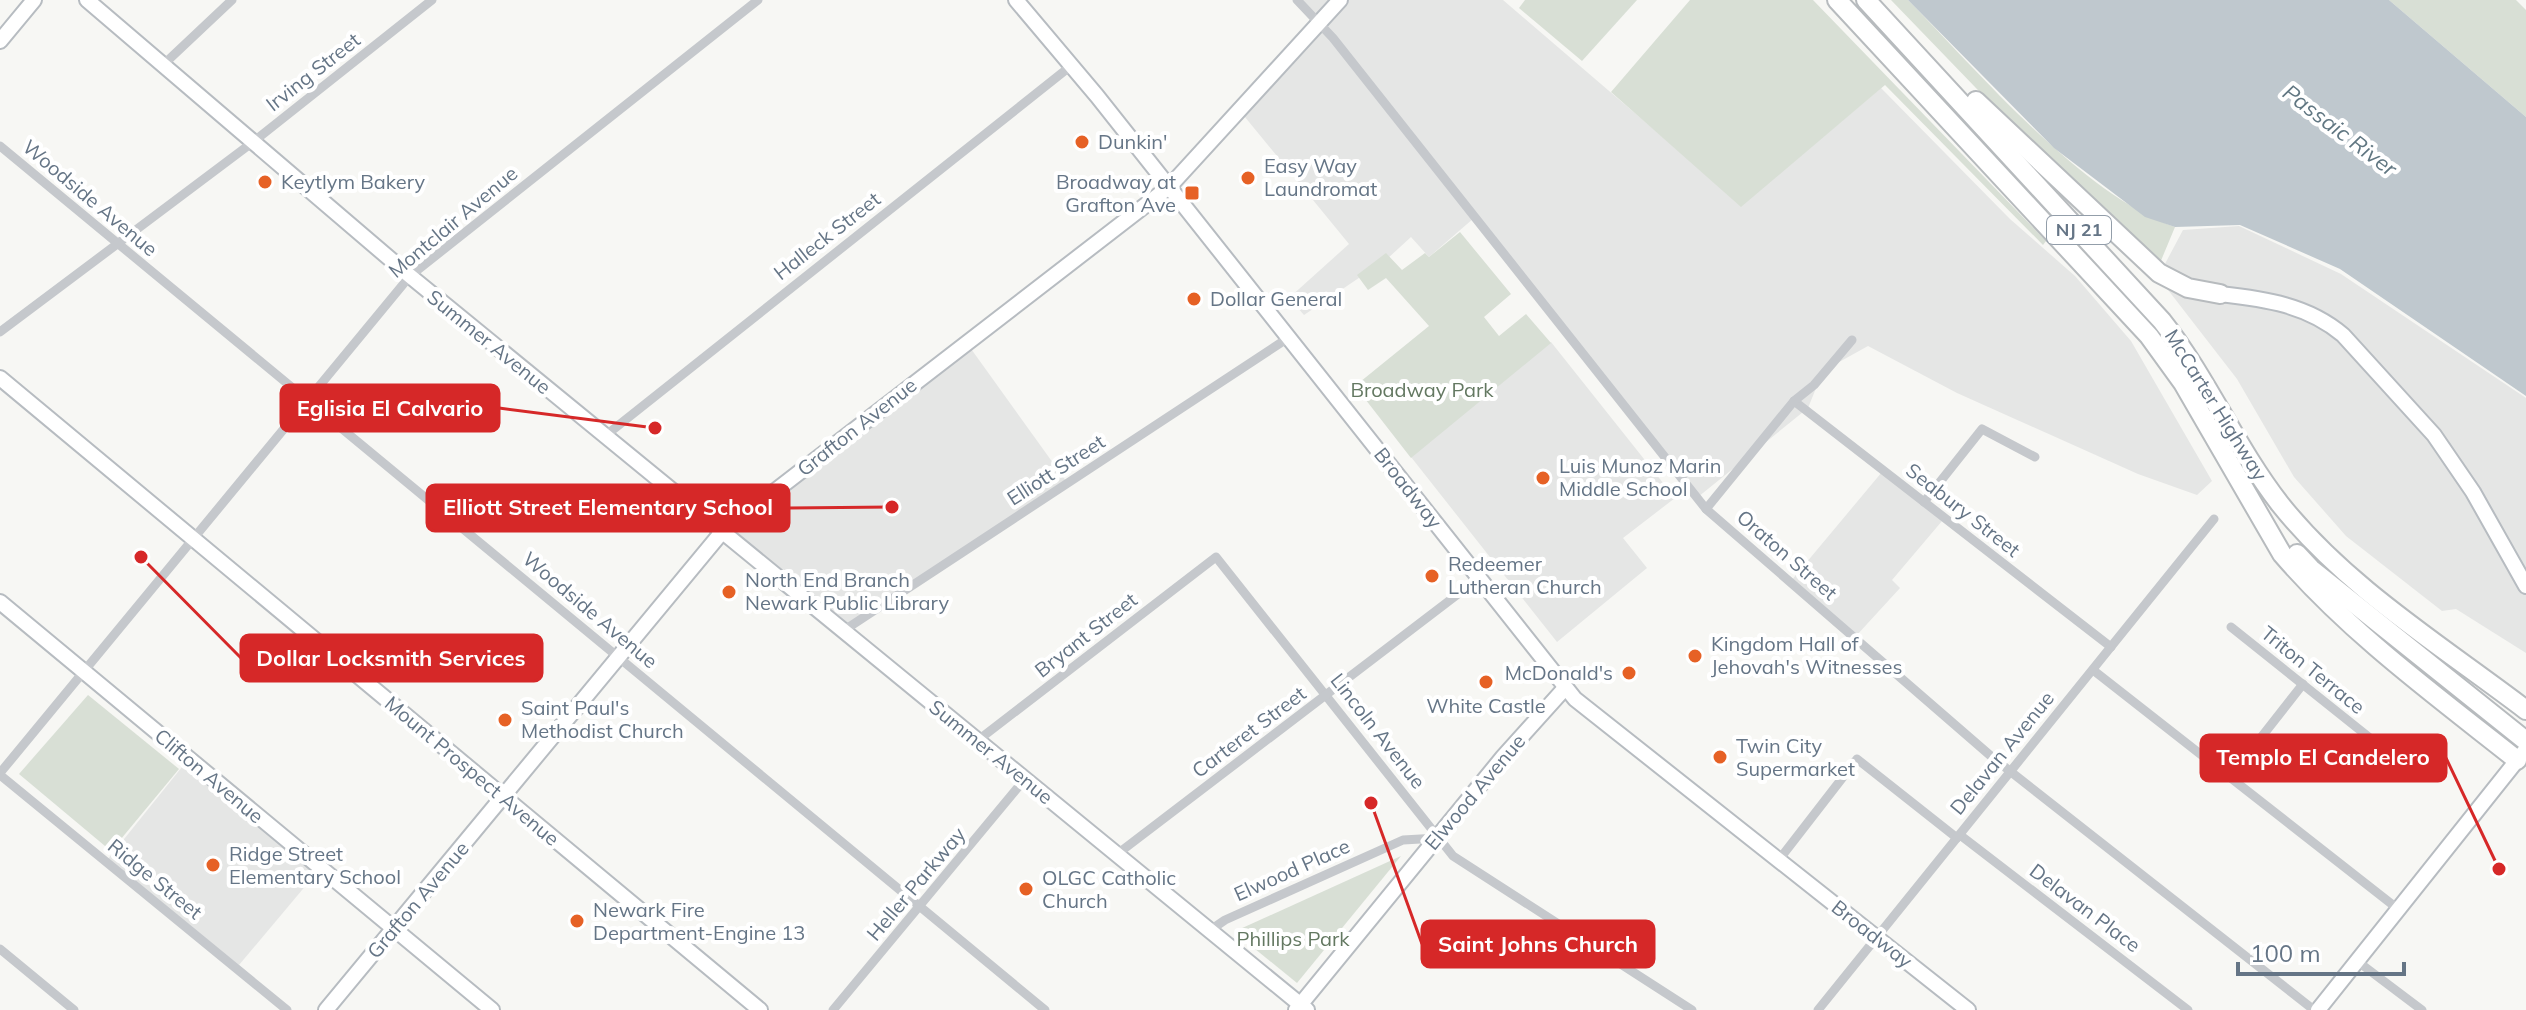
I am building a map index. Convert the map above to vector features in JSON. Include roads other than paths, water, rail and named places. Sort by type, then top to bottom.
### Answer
[{"type":"highway","name":"NJ 21","points":[[1837,0],[2149,336],[2183,383],[2257,506]]},
{"type":"highway","points":[[1868,0],[2147,263],[2188,288],[2220,294]]},
{"type":"highway","name":"McCarter Highway","points":[[1868,0],[2162,321],[2200,372],[2264,482],[2302,530],[2371,592],[2526,710]]},
{"type":"highway","points":[[2257,506],[2282,554],[2346,621],[2522,750]]},
{"type":"highway","name":"McCarter Highway","points":[[2257,506],[2311,569],[2522,750]]},
{"type":"street","points":[[0,41],[34,0]]},
{"type":"street","name":"Summer Avenue","points":[[87,0],[410,276],[1301,1008]]},
{"type":"street","points":[[163,65],[232,0]]},
{"type":"street","name":"Irving Street","points":[[0,332],[253,142],[432,0]]},
{"type":"street","name":"Montclair Avenue","points":[[0,774],[410,276],[758,0]]},
{"type":"street","name":"Broadway","points":[[1016,0],[1072,65],[1565,688],[1585,709],[1968,1010]]},
{"type":"street","name":"Oraton Street","points":[[1297,0],[1320,22],[1706,509],[2010,772],[2316,1010]]},
{"type":"street","name":"Grafton Avenue","points":[[326,1010],[722,532],[1169,187],[1340,0]]},
{"type":"street","name":"Halleck Street","points":[[605,436],[1072,65]]},
{"type":"street","name":"Woodside Avenue","points":[[0,146],[1045,1010]]},
{"type":"street","points":[[2220,294],[2296,308],[2321,319],[2343,335],[2434,435],[2473,492],[2526,586]]},
{"type":"street","name":"Elliott Street","points":[[843,631],[1288,338]]},
{"type":"street","points":[[1706,509],[1794,401],[1814,385],[1852,340]]},
{"type":"street","name":"Mount Prospect Avenue","points":[[0,378],[760,1010]]},
{"type":"street","name":"Seabury Street","points":[[1794,401],[2111,647]]},
{"type":"street","points":[[1924,502],[1982,429],[2035,457]]},
{"type":"street","name":"Delavan Avenue","points":[[1818,1010],[2214,519]]},
{"type":"street","name":"Lincoln Avenue","points":[[1216,557],[1438,838],[1459,860],[1692,1010]]},
{"type":"street","name":"Bryant Street","points":[[977,741],[1216,557]]},
{"type":"street","name":"Carteret Street","points":[[1116,855],[1479,578]]},
{"type":"street","name":"Clifton Avenue","points":[[0,602],[492,1010]]},
{"type":"street","name":"Triton Terrace","points":[[2231,627],[2410,770]]},
{"type":"street","points":[[2093,670],[2398,909]]},
{"type":"street","points":[[2230,777],[2303,684]]},
{"type":"street","name":"Elwood Avenue","points":[[1301,1008],[1438,838],[1565,688]]},
{"type":"street","points":[[2316,1010],[2522,750]]},
{"type":"street","name":"Delavan Place","points":[[1778,861],[1857,759],[2188,1010]]},
{"type":"street","name":"Ridge Street","points":[[0,774],[287,1010]]},
{"type":"street","name":"Heller Parkway","points":[[833,1010],[921,908],[1024,780]]},
{"type":"street","name":"Elwood Place","points":[[1209,931],[1220,922],[1403,840],[1438,838]]},
{"type":"street","points":[[0,949],[74,1010]]},
{"type":"street","points":[[2357,961],[2422,1010]]},
{"type":"water","name":"Passaic River","points":[[1908,0],[2389,0],[2526,117],[2526,396],[2340,269],[2240,225],[2175,227],[2145,217],[2054,148]]},
{"type":"place","name":"Dunkin'","points":[[1082,142]]},
{"type":"place","name":"Easy Way Laundromat","points":[[1248,178]]},
{"type":"place","name":"Keytlym Bakery","points":[[265,182]]},
{"type":"place","name":"Broadway at Grafton Ave","points":[[1192,193]]},
{"type":"place","name":"Dollar General","points":[[1194,299]]},
{"type":"place","name":"Eglisia El Calvario","points":[[655,428]]},
{"type":"place","name":"Luis Munoz Marin Middle School","points":[[1543,478]]},
{"type":"place","name":"Elliott Street Elementary School","points":[[892,507]]},
{"type":"place","name":"Dollar Locksmith Services","points":[[141,557]]},
{"type":"place","name":"Redeemer Lutheran Church","points":[[1432,576]]},
{"type":"place","name":"North End Branch Newark Public Library","points":[[729,592]]},
{"type":"place","name":"Kingdom Hall of Jehovah's Witnesses","points":[[1695,656]]},
{"type":"place","name":"McDonald's","points":[[1629,673]]},
{"type":"place","name":"White Castle","points":[[1486,682]]},
{"type":"place","name":"Saint Paul's Methodist Church","points":[[505,720]]},
{"type":"place","name":"Twin City Supermarket","points":[[1720,757]]},
{"type":"place","name":"Saint Johns Church","points":[[1371,803]]},
{"type":"place","name":"Ridge Street Elementary School","points":[[213,865]]},
{"type":"place","name":"Templo El Candelero","points":[[2499,869]]},
{"type":"place","name":"OLGC Catholic Church","points":[[1026,889]]},
{"type":"place","name":"Newark Fire Department-Engine 13","points":[[577,921]]},
{"type":"park label","name":"Broadway Park","points":[[1422,390]]},
{"type":"park label","name":"Phillips Park","points":[[1293,939]]}]
